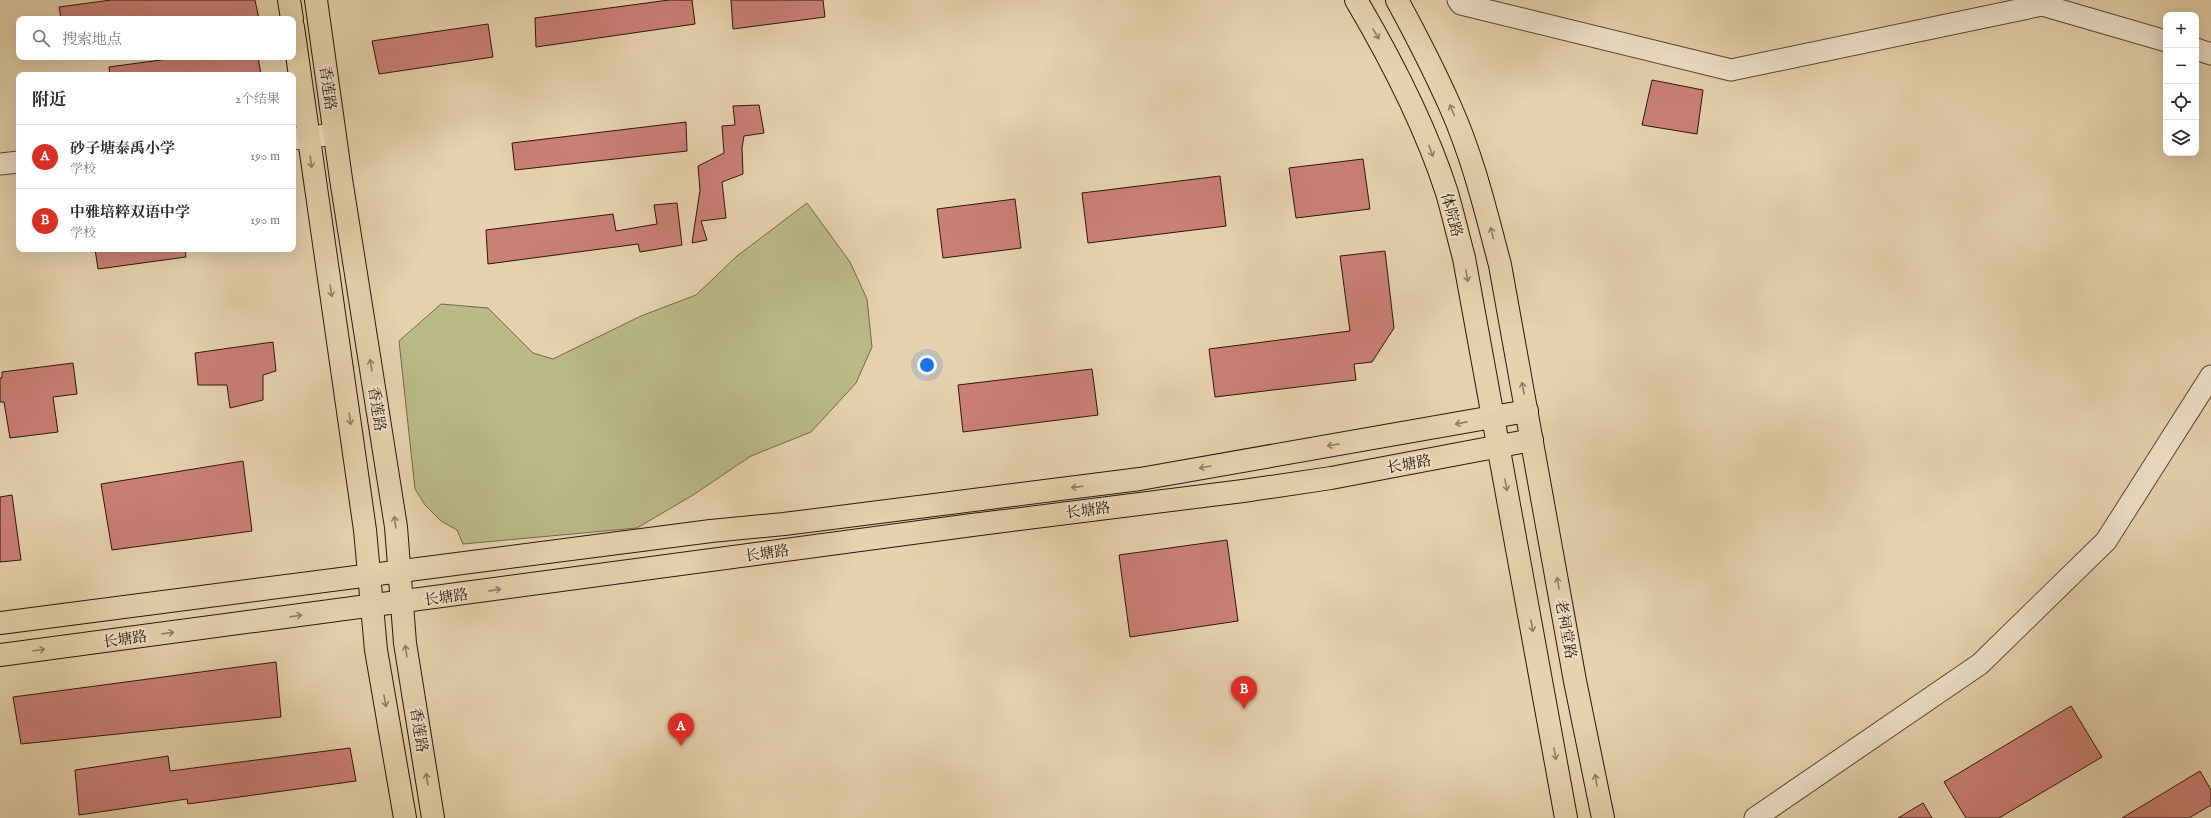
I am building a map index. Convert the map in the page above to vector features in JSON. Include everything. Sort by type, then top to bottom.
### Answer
[{"type":"main road","points":[[289,0],[292,16]]},
{"type":"main road","name":"香莲路","points":[[316,0],[396,527],[405,643],[433,818]]},
{"type":"main road","name":"体院路","points":[[1356,0],[1386,51],[1425,134],[1447,193],[1464,258],[1494,417],[1498,447]]},
{"type":"main road","points":[[1397,0],[1451,106],[1467,148],[1500,265],[1532,440]]},
{"type":"main road","name":"香莲路","points":[[295,60],[300,131],[345,385],[365,530],[376,650],[405,818]]},
{"type":"main road","name":"长塘路","points":[[0,623],[711,531],[791,523],[1140,479],[1527,411]]},
{"type":"main road","name":"长塘路","points":[[0,655],[972,525],[1243,491],[1331,478],[1532,440]]},
{"type":"main road","name":"老祠堂路","points":[[1532,440],[1576,681],[1603,818]]},
{"type":"main road","points":[[1498,447],[1566,818]]},
{"type":"street","points":[[1458,0],[1461,4],[1731,70],[2042,5],[2163,40]]},
{"type":"street","points":[[2199,50],[2211,54]]},
{"type":"street","points":[[300,131],[334,126]]},
{"type":"street","points":[[0,164],[16,162]]},
{"type":"street","points":[[0,179],[16,176]]},
{"type":"street","points":[[1755,818],[1980,664],[2106,541],[2211,376]]},
{"type":"green space","points":[[807,203],[850,262],[867,299],[872,347],[856,383],[811,432],[751,456],[693,495],[637,528],[463,544],[457,530],[441,521],[425,505],[415,489],[399,341],[441,304],[488,308],[533,353],[553,359],[641,316],[696,295],[737,256]]},
{"type":"building","points":[[111,0],[255,0],[258,16],[60,16],[59,7]]},
{"type":"building","points":[[669,0],[692,0],[695,24],[536,47],[535,18]]},
{"type":"building","points":[[731,0],[823,0],[825,17],[733,29]]},
{"type":"building","points":[[488,24],[493,57],[379,74],[372,41]]},
{"type":"building","points":[[161,60],[258,60],[260,72],[110,72],[109,67]]},
{"type":"building","points":[[1652,80],[1703,90],[1697,134],[1642,125]]},
{"type":"building","points":[[759,105],[764,133],[744,136],[742,148],[743,174],[722,182],[726,218],[701,221],[707,240],[692,243],[700,190],[698,166],[724,153],[722,126],[735,125],[733,106]]},
{"type":"building","points":[[686,122],[687,151],[515,170],[512,143]]},
{"type":"building","points":[[1363,159],[1370,209],[1296,218],[1289,168]]},
{"type":"building","points":[[1220,176],[1226,226],[1088,243],[1082,193]]},
{"type":"building","points":[[1015,199],[1021,248],[943,258],[937,209]]},
{"type":"building","points":[[677,203],[682,245],[640,252],[638,244],[488,264],[486,230],[613,214],[616,231],[657,224],[654,205]]},
{"type":"building","points":[[1385,251],[1394,328],[1372,362],[1354,364],[1356,380],[1215,397],[1209,349],[1350,331],[1340,256]]},
{"type":"building","points":[[95,252],[185,252],[186,257],[98,269]]},
{"type":"building","points":[[273,342],[276,371],[263,375],[263,400],[230,408],[227,385],[198,385],[195,353]]},
{"type":"building","points":[[73,363],[77,394],[53,397],[58,432],[10,438],[4,402],[0,402],[0,378],[2,378],[2,372]]},
{"type":"building","points":[[1092,369],[1098,415],[963,432],[958,385]]},
{"type":"building","points":[[243,461],[252,531],[112,550],[101,484]]},
{"type":"building","points":[[12,495],[21,560],[0,562],[0,497]]},
{"type":"building","points":[[1227,540],[1238,621],[1130,637],[1119,555]]},
{"type":"building","points":[[276,662],[281,717],[21,744],[13,697]]},
{"type":"building","points":[[2071,706],[2102,757],[1999,818],[1966,818],[1944,782]]},
{"type":"building","points":[[350,748],[356,781],[188,804],[187,799],[79,815],[75,770],[168,756],[170,771]]},
{"type":"building","points":[[2200,771],[2211,790],[2211,805],[2189,818],[2122,818]]},
{"type":"building","points":[[1923,803],[1932,818],[1898,818]]},
{"type":"place","name":"中雅培粹双语中学","points":[[1244,709]]},
{"type":"place","name":"砂子塘泰禹小学","points":[[681,746]]}]
